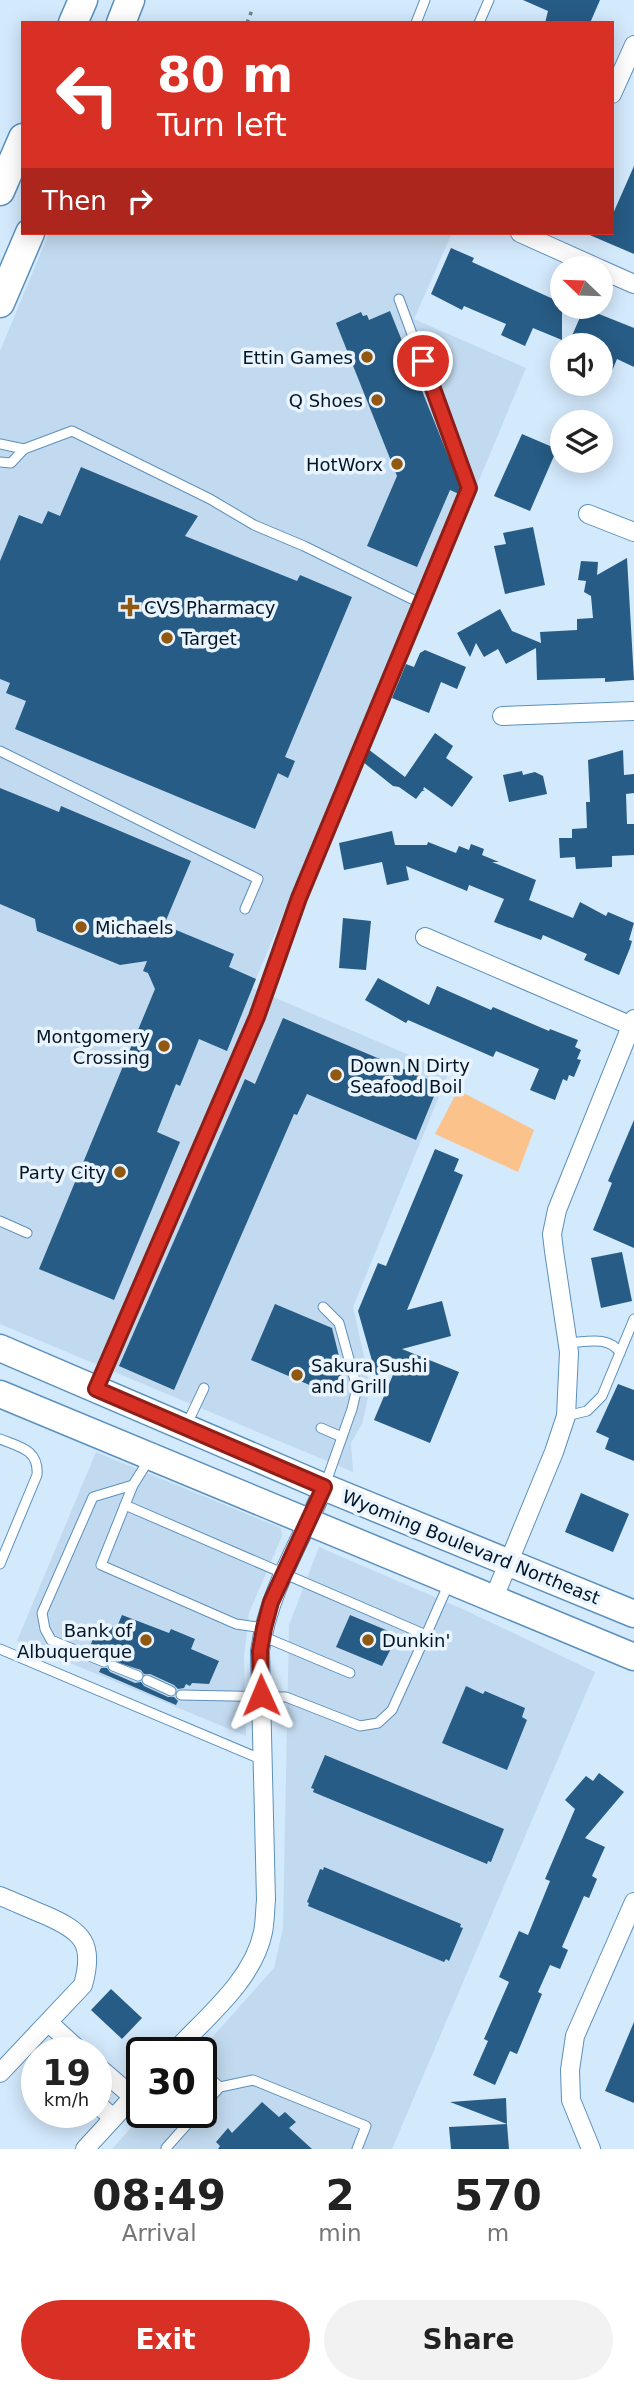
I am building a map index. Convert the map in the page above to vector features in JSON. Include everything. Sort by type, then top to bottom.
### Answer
[{"type":"main road","points":[[74,21],[83,0]]},
{"type":"main road","points":[[122,21],[130,0]]},
{"type":"main road","points":[[0,191],[21,143]]},
{"type":"main road","points":[[0,303],[29,235]]},
{"type":"main road","name":"Wyoming Boulevard Northeast","points":[[0,1348],[324,1487],[634,1614]]},
{"type":"main road","points":[[0,1394],[634,1657]]},
{"type":"street","points":[[614,90],[634,45]]},
{"type":"street","points":[[530,235],[550,239],[579,256]]},
{"type":"street","points":[[613,274],[634,284]]},
{"type":"street","points":[[588,514],[634,532]]},
{"type":"street","points":[[502,716],[634,711]]},
{"type":"street","points":[[425,937],[633,1024],[556,1210],[552,1234],[568,1343],[566,1416],[554,1452],[492,1600]]},
{"type":"street","points":[[190,2037],[240,1980],[255,1955],[262,1933],[266,1900],[260,1651],[271,1602],[324,1487]]},
{"type":"street","points":[[0,1896],[73,1927],[85,1944],[89,1966],[83,1985],[49,2023],[41,2037]]},
{"type":"street","points":[[591,2149],[571,2100],[570,2070],[575,2036],[634,1902]]},
{"type":"street","points":[[49,2023],[64,2037]]},
{"type":"street","points":[[0,2073],[21,2058]]},
{"type":"street","points":[[85,2149],[126,2104]]},
{"type":"lane","points":[[416,21],[425,0]]},
{"type":"lane","points":[[480,21],[489,0]]},
{"type":"lane","points":[[96,1389],[257,1017],[299,898],[469,488],[399,299]]},
{"type":"lane","points":[[0,462],[11,463],[23,449],[72,431],[210,499],[254,525],[304,546],[421,603]]},
{"type":"lane","points":[[0,444],[23,449]]},
{"type":"lane","points":[[0,751],[258,879],[245,909]]},
{"type":"lane","points":[[0,1222],[27,1233]]},
{"type":"lane","points":[[323,1307],[339,1323],[356,1388],[324,1487]]},
{"type":"lane","points":[[566,1416],[587,1411],[602,1396],[634,1319]]},
{"type":"lane","points":[[568,1343],[606,1341],[620,1353]]},
{"type":"lane","points":[[186,1428],[204,1388]]},
{"type":"lane","points":[[321,1428],[342,1437]]},
{"type":"lane","points":[[0,1439],[31,1454],[38,1464],[37,1475],[0,1564]]},
{"type":"lane","points":[[150,1456],[134,1485],[101,1565],[236,1624],[263,1632],[350,1673]]},
{"type":"lane","points":[[134,1485],[93,1497],[42,1613],[45,1629],[51,1640],[171,1690]]},
{"type":"lane","points":[[125,1506],[426,1635]]},
{"type":"lane","points":[[181,1695],[286,1697],[360,1726],[378,1723],[392,1710],[450,1581]]},
{"type":"lane","points":[[0,1649],[264,1760]]},
{"type":"lane","points":[[217,2090],[220,2087],[253,2080],[366,2126],[357,2149]]},
{"type":"lane","points":[[217,2084],[220,2087]]},
{"type":"lane","points":[[166,2148],[184,2128]]},
{"type":"path","points":[[248,21],[252,10]]},
{"type":"shaded area","points":[[48,235],[451,235],[414,319],[526,368],[354,779],[311,891],[296,884],[252,988],[449,1072],[353,1307],[367,1370],[369,1393],[362,1424],[351,1443],[353,1472],[0,1324],[0,351]]},
{"type":"shaded area","points":[[458,1090],[534,1130],[518,1172],[435,1134]]},
{"type":"shaded area","points":[[96,1452],[281,1528],[282,1536],[249,1613],[244,1657],[246,1736],[17,1641]]},
{"type":"shaded area","points":[[319,1547],[467,1611],[595,1672],[392,2149],[112,2149],[131,2128],[217,2128],[217,2037],[212,2037],[274,1968],[283,1928],[289,1625]]},
{"type":"building","points":[[523,0],[600,0],[591,21],[546,21],[548,11]]},
{"type":"building","points":[[634,166],[634,254],[590,235],[614,235],[614,211]]},
{"type":"building","points":[[451,248],[474,258],[472,262],[550,298],[550,319],[562,319],[562,333],[550,335],[533,328],[525,346],[501,335],[506,324],[464,306],[462,310],[431,294]]},
{"type":"building","points":[[390,311],[461,488],[459,494],[450,490],[417,567],[367,546],[397,476],[336,323],[361,312],[363,316],[367,315],[369,320]]},
{"type":"building","points":[[579,319],[612,319],[634,328],[634,367],[617,359],[613,369],[613,333],[573,333]]},
{"type":"building","points":[[522,434],[550,446],[550,465],[530,511],[494,496]]},
{"type":"building","name":"Target","points":[[81,467],[198,516],[185,536],[297,581],[300,575],[352,597],[285,757],[295,761],[288,778],[278,773],[255,829],[15,729],[26,701],[6,693],[10,683],[0,679],[0,561],[19,515],[42,524],[48,511],[60,516]]},
{"type":"building","points":[[533,527],[545,585],[505,594],[494,546],[506,544],[503,533]]},
{"type":"building","points":[[627,558],[634,680],[537,680],[536,648],[506,664],[498,649],[484,657],[476,643],[470,657],[457,633],[500,609],[512,631],[541,643],[540,632],[577,630],[577,619],[593,618],[591,596],[584,592],[586,581],[578,580],[581,561],[598,562],[597,575]]},
{"type":"building","points":[[425,650],[466,667],[457,689],[441,682],[429,713],[392,698],[406,664],[414,667],[420,653]]},
{"type":"building","points":[[435,733],[453,746],[446,758],[473,777],[452,807],[424,787],[425,791],[416,799],[393,786],[363,762],[368,749],[405,777]]},
{"type":"building","points":[[623,750],[624,775],[634,774],[634,793],[626,794],[627,824],[634,824],[634,855],[612,856],[612,867],[576,869],[575,857],[560,858],[559,838],[572,838],[572,829],[587,828],[586,802],[590,802],[588,760]]},
{"type":"building","points":[[522,771],[523,775],[535,772],[543,776],[547,794],[509,802],[503,775]]},
{"type":"building","name":"Montgomery Crossing","points":[[0,788],[59,812],[61,806],[191,861],[164,925],[234,954],[229,967],[256,979],[227,1051],[199,1039],[180,1086],[176,1084],[157,1132],[180,1142],[114,1300],[39,1269],[155,989],[148,973],[143,971],[147,961],[120,965],[37,931],[35,919],[0,904]]},
{"type":"building","points":[[392,831],[395,845],[427,845],[428,842],[456,853],[459,846],[469,850],[471,844],[484,849],[482,855],[499,862],[492,862],[536,880],[529,900],[573,918],[580,902],[606,916],[608,912],[634,923],[629,940],[632,941],[630,948],[619,975],[584,960],[587,954],[543,935],[541,940],[494,922],[504,899],[469,885],[467,891],[406,866],[409,880],[387,885],[382,862],[344,870],[339,843]]},
{"type":"building","points":[[343,918],[371,921],[366,970],[339,968]]},
{"type":"building","points":[[378,978],[429,1005],[437,986],[491,1010],[493,1007],[549,1031],[550,1029],[578,1040],[575,1047],[581,1050],[577,1059],[581,1060],[574,1077],[569,1075],[567,1081],[563,1079],[555,1100],[530,1090],[539,1069],[496,1051],[493,1057],[408,1020],[406,1023],[365,1000]]},
{"type":"building","points":[[283,1018],[439,1084],[416,1140],[307,1094],[297,1115],[294,1114],[174,1390],[119,1366],[245,1079],[255,1084]]},
{"type":"building","points":[[634,1120],[634,1248],[593,1230],[612,1183],[608,1181]]},
{"type":"building","points":[[435,1149],[459,1159],[454,1171],[463,1175],[407,1310],[442,1301],[451,1336],[402,1349],[459,1372],[430,1443],[374,1420],[395,1370],[376,1375],[358,1311],[378,1263],[386,1266]]},
{"type":"building","points":[[622,1252],[632,1301],[601,1308],[591,1258]]},
{"type":"building","points":[[275,1304],[332,1328],[343,1372],[333,1395],[251,1360]]},
{"type":"building","points":[[618,1384],[634,1390],[634,1461],[605,1449],[609,1438],[596,1432]]},
{"type":"building","points":[[581,1493],[629,1514],[613,1552],[565,1532]]},
{"type":"building","points":[[122,1615],[169,1633],[171,1629],[195,1639],[191,1649],[219,1661],[209,1684],[192,1683],[178,1689],[150,1674],[144,1674],[141,1670],[110,1660],[106,1655],[108,1651],[91,1644],[100,1622],[116,1629]]},
{"type":"building","name":"Dunkin'","points":[[350,1615],[398,1635],[382,1666],[336,1647]]},
{"type":"building","points":[[101,1668],[107,1668],[110,1672],[135,1683],[141,1682],[144,1686],[178,1701],[176,1705],[99,1672]]},
{"type":"building","points":[[466,1686],[525,1708],[522,1717],[527,1720],[507,1770],[442,1743]]},
{"type":"building","points":[[325,1755],[504,1829],[491,1862],[488,1861],[487,1864],[313,1792],[314,1789],[311,1788]]},
{"type":"building","points":[[599,1773],[624,1792],[585,1838],[605,1847],[592,1876],[597,1879],[589,1898],[584,1896],[562,1947],[568,1950],[560,1969],[550,1965],[538,1992],[542,1994],[517,2054],[510,2051],[495,2085],[473,2075],[488,2041],[484,2039],[509,1982],[499,1977],[519,1931],[528,1935],[550,1881],[545,1879],[575,1809],[565,1800],[586,1776],[593,1781]]},
{"type":"building","points":[[324,1867],[461,1924],[460,1927],[463,1928],[449,1961],[446,1959],[444,1962],[308,1906],[307,1902],[320,1869],[323,1870]]},
{"type":"building","points":[[111,1989],[142,2018],[122,2039],[91,2010]]},
{"type":"building","points":[[634,2022],[634,2103],[605,2091]]},
{"type":"building","points":[[506,2098],[507,2124],[450,2102]]},
{"type":"building","points":[[262,2102],[279,2117],[285,2112],[296,2122],[289,2128],[312,2149],[218,2149],[220,2146],[216,2142],[228,2128],[232,2133]]},
{"type":"building","points":[[507,2124],[509,2149],[451,2149],[449,2127]]},
{"type":"place","name":"Ettin Games","points":[[367,357]]},
{"type":"place","name":"Q Shoes","points":[[377,400]]},
{"type":"place","name":"HotWorx","points":[[397,464]]},
{"type":"place","name":"CVS Pharmacy","points":[[130,607]]},
{"type":"place","name":"Target","points":[[167,638]]},
{"type":"place","name":"Michaels","points":[[81,927]]},
{"type":"place","name":"Montgomery Crossing","points":[[164,1046]]},
{"type":"place","name":"Down N Dirty Seafood Boil","points":[[336,1075]]},
{"type":"place","name":"Party City","points":[[120,1172]]},
{"type":"place","name":"Sakura Sushi and Grill","points":[[297,1375]]},
{"type":"place","name":"Bank of Albuquerque","points":[[146,1640]]},
{"type":"place","name":"Dunkin'","points":[[368,1640]]},
{"type":"route","points":[[261,1695],[260,1651],[271,1602],[324,1487],[96,1389],[257,1017],[299,898],[469,488],[423,361]]}]
